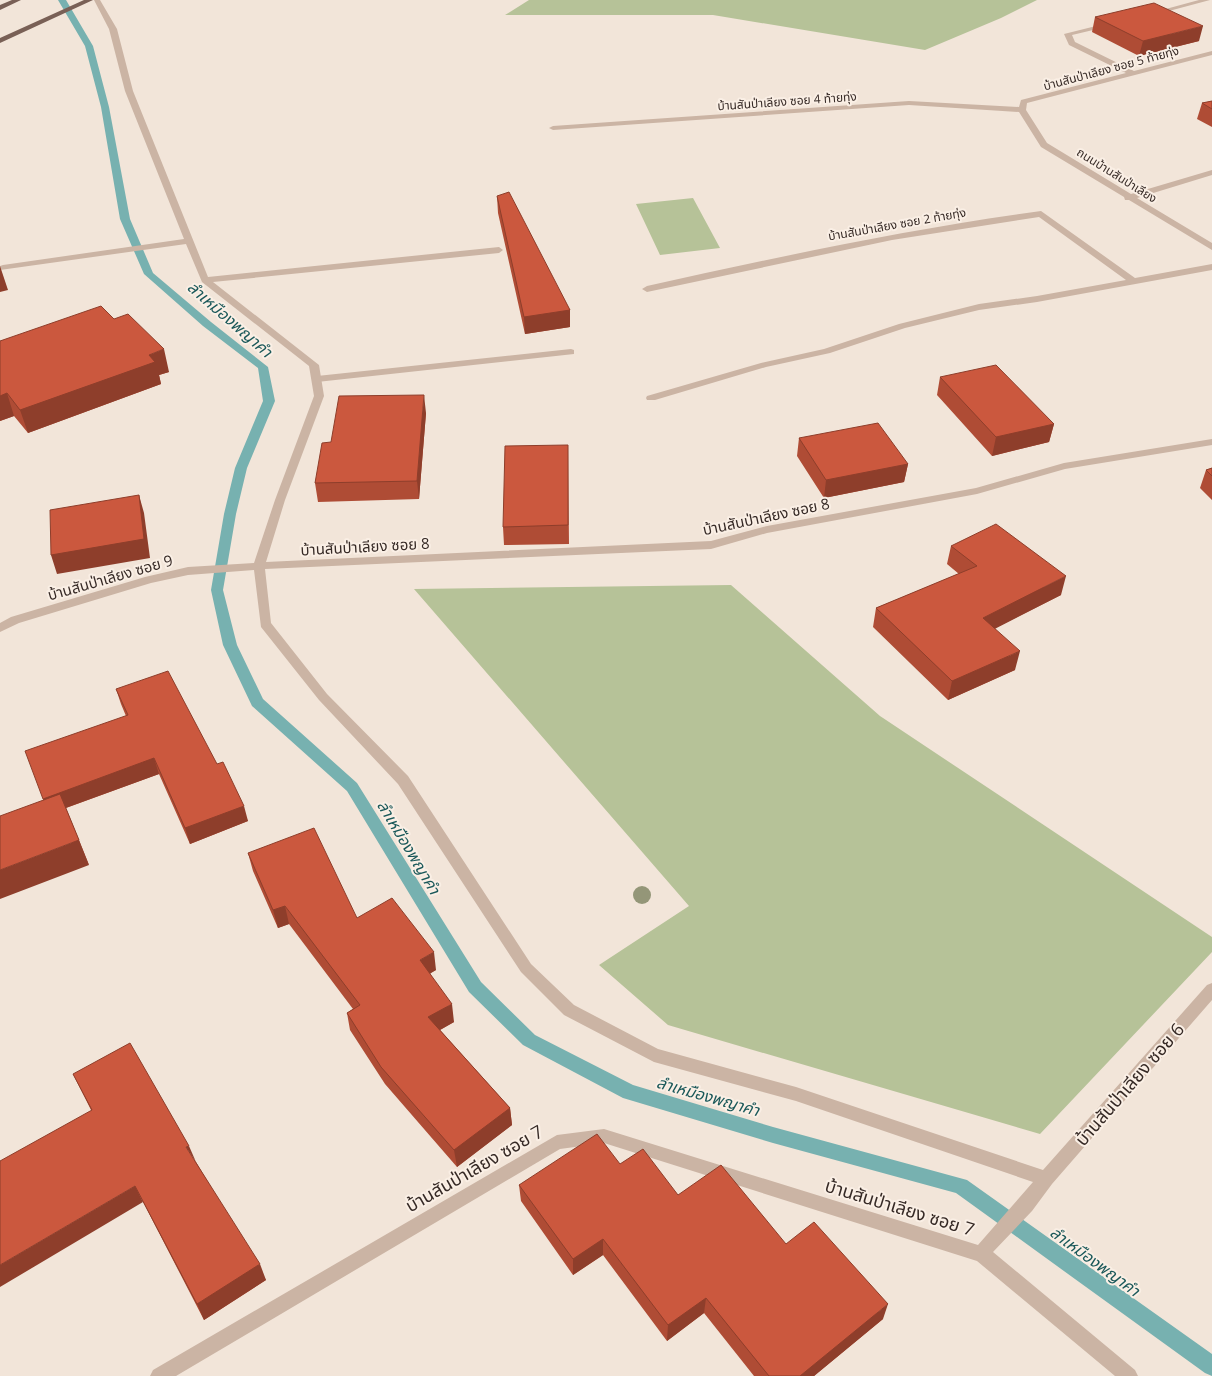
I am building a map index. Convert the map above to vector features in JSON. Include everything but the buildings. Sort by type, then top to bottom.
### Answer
[{"type":"main road","points":[[0,8],[17,0]]},
{"type":"main road","points":[[0,41],[90,0]]},
{"type":"street","points":[[97,0],[113,29],[129,91],[205,280],[314,365],[319,396],[280,500],[259,566],[265,624],[323,697],[403,780],[454,861],[526,968],[569,1010],[654,1055],[796,1094],[1046,1179]]},
{"type":"street","points":[[1142,16],[1207,0]]},
{"type":"street","points":[[1115,23],[1068,34],[1072,43],[1134,74]]},
{"type":"street","name":"บ้านสันป่าเลียง ซอย 5 ท้ายทุ่ง","points":[[1022,110],[1024,102],[1212,53]]},
{"type":"street","name":"บ้านสันป่าเลียง ซอย 4 ท้ายทุ่ง","points":[[553,128],[909,103],[1022,110]]},
{"type":"street","name":"ถนนบ้านสันป่าเลียง","points":[[1022,110],[1044,145],[1128,198],[1212,247]]},
{"type":"street","points":[[1128,198],[1212,172]]},
{"type":"street","name":"บ้านสันป่าเลียง ซอย 2 ท้ายทุ่ง","points":[[647,289],[849,244],[963,223],[1041,214],[1133,280]]},
{"type":"street","points":[[3,268],[190,241]]},
{"type":"street","points":[[205,280],[499,250]]},
{"type":"street","points":[[651,398],[764,365],[827,350],[902,326],[979,307],[1037,299],[1212,266]]},
{"type":"street","points":[[317,379],[571,352]]},
{"type":"street","name":"บ้านสันป่าเลียง ซอย 8","points":[[231,568],[711,545],[767,530],[977,491],[1064,466],[1212,442]]},
{"type":"street","name":"บ้านสันป่าเลียง ซอย 9","points":[[0,628],[15,620],[149,580],[188,571],[231,568]]},
{"type":"street","name":"บ้านสันป่าเลียง ซอย 6","points":[[986,1247],[1026,1205],[1046,1179],[1212,989]]},
{"type":"street","name":"บ้านสันป่าเลียง ซอย 7","points":[[159,1376],[556,1142],[604,1136],[986,1247]]},
{"type":"street","points":[[986,1247],[1128,1376]]},
{"type":"green space","points":[[529,0],[1037,0],[1001,18],[925,50],[713,15],[505,15]]},
{"type":"green space","points":[[693,198],[720,248],[660,255],[636,204]]},
{"type":"green space","points":[[731,585],[880,716],[1212,937],[1212,952],[1040,1134],[668,1025],[599,965],[689,906],[414,589]]},
{"type":"waterway","name":"ลำเหมืองพญาคำ","points":[[62,0],[89,46],[105,107],[125,219],[149,274],[207,324],[263,367],[269,401],[241,468],[230,514],[217,590],[230,645],[257,702],[352,787],[475,987],[529,1040],[629,1092],[773,1135],[961,1186],[1212,1366]]}]
